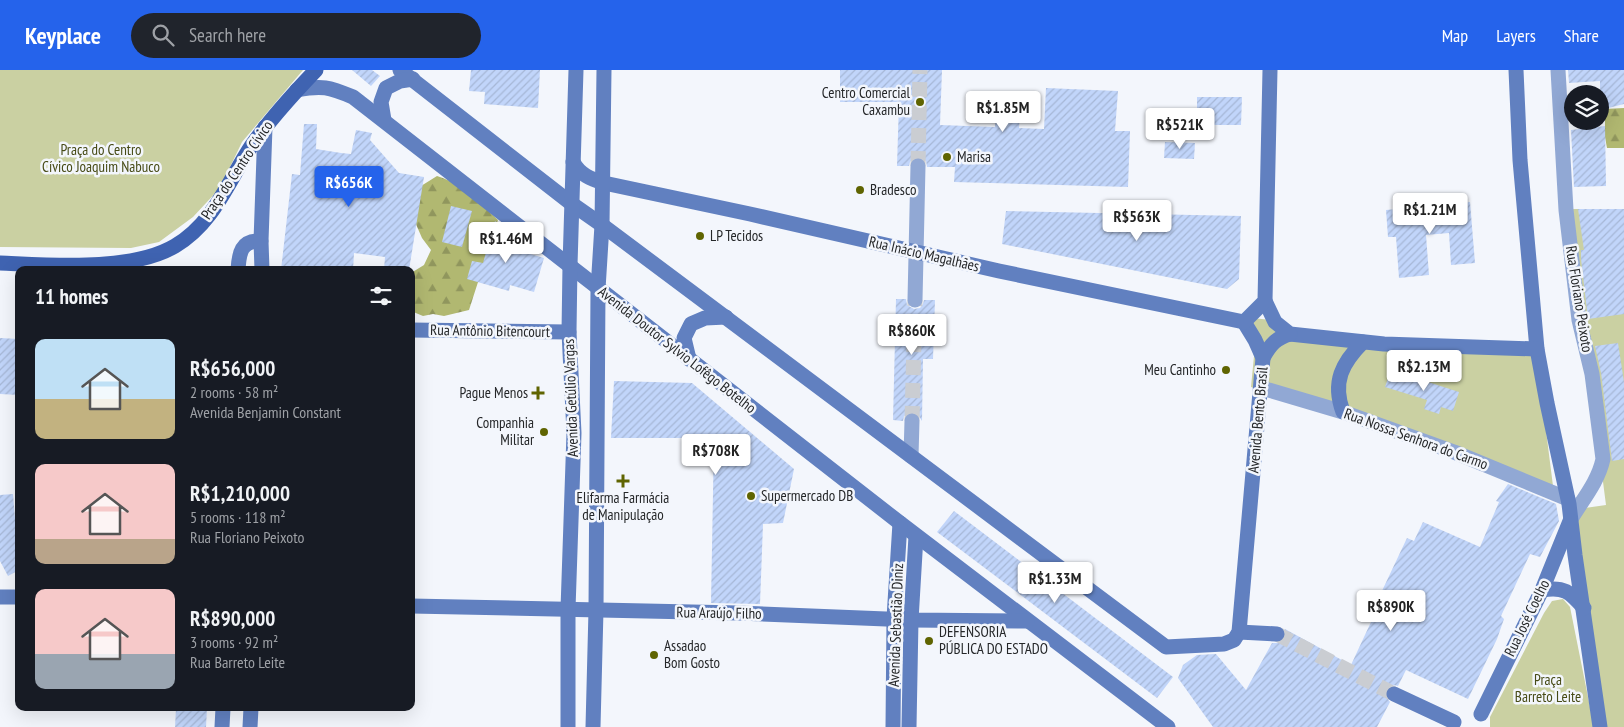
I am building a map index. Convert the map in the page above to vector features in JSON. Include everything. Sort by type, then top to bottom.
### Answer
[{"type":"main road","name":"Praça do Centro Cívico","points":[[0,262],[71,265],[130,261],[176,246],[195,230],[218,205],[251,146],[277,112],[316,70]]},
{"type":"main road","points":[[400,70],[572,204],[602,224],[1166,647],[1224,644],[1234,640],[1239,632],[1277,634]]},
{"type":"main road","name":"Avenida Getúlio Vargas","points":[[568,727],[568,609],[574,433],[569,332],[576,70]]},
{"type":"main road","name":"Avenida Getúlio Vargas","points":[[593,727],[596,610],[598,289],[604,183],[604,70]]},
{"type":"main road","points":[[1270,70],[1264,301],[1275,322],[1290,334]]},
{"type":"main road","points":[[1516,70],[1520,160],[1538,349],[1547,403],[1568,498],[1600,727]]},
{"type":"main road","points":[[384,120],[381,102],[386,88],[400,81],[412,80]]},
{"type":"main road","name":"Avenida Doutor Sylvio Lofêgo Botelho","points":[[297,90],[315,87],[332,88],[353,97],[916,536],[1168,727]]},
{"type":"main road","points":[[262,266],[265,127]]},
{"type":"main road","name":"Rua Inácio Magalhães","points":[[573,162],[582,174],[590,179],[604,183],[999,271],[1244,322]]},
{"type":"main road","points":[[238,266],[240,251],[250,242],[261,241]]},
{"type":"main road","points":[[1244,322],[1264,301]]},
{"type":"main road","points":[[689,359],[684,338],[691,324],[705,318],[726,317]]},
{"type":"main road","name":"Avenida Bento Brasil","points":[[1239,632],[1264,358],[1244,322]]},
{"type":"main road","name":"Rua Antônio Bitencourt","points":[[415,330],[569,332]]},
{"type":"main road","points":[[1264,358],[1273,342],[1280,337],[1290,334],[1363,342],[1538,349]]},
{"type":"main road","points":[[1343,412],[1339,400],[1338,387],[1342,369],[1351,353],[1363,342]]},
{"type":"main road","name":"Rua José Coelho","points":[[1483,721],[1542,590],[1571,519]]},
{"type":"main road","name":"Avenida Sebastião Diniz","points":[[894,727],[894,618],[900,523]]},
{"type":"main road","name":"Avenida Sebastião Diniz","points":[[909,727],[911,620],[916,536]]},
{"type":"main road","points":[[1542,590],[1558,588],[1565,590],[1584,608]]},
{"type":"main road","points":[[0,597],[15,597]]},
{"type":"main road","name":"Rua Araújo Filho","points":[[415,606],[894,618],[911,620],[1027,621]]},
{"type":"main road","points":[[1394,694],[1455,725],[1483,721]]},
{"type":"main road","points":[[222,727],[223,711]]},
{"type":"main road","points":[[250,711],[250,727]]},
{"type":"street","name":"Rua Floriano Peixoto","points":[[1558,70],[1569,237],[1579,320],[1592,374],[1603,459],[1596,480],[1571,519]]},
{"type":"street","points":[[915,300],[918,166]]},
{"type":"street","name":"Rua Nossa Senhora do Carmo","points":[[1262,388],[1343,412],[1454,452],[1568,498]]},
{"type":"street","points":[[910,456],[912,421]]},
{"type":"green space","name":"Praça do Centro Cívico Joaquim Nabuco","points":[[0,70],[303,70],[242,142],[220,188],[193,217],[159,242],[131,248],[0,247]]},
{"type":"green space","points":[[1624,108],[1624,148],[1607,148],[1605,130],[1609,130],[1609,109]]},
{"type":"green space","points":[[437,176],[447,180],[463,189],[498,220],[469,310],[444,316],[433,314],[423,316],[415,313],[415,271],[424,265],[431,250],[422,238],[415,222],[421,186]]},
{"type":"green space","points":[[1568,209],[1624,209],[1624,727],[1601,727],[1571,510],[1606,505]]},
{"type":"green space","points":[[1233,316],[1271,320],[1283,328],[1355,336],[1535,344],[1553,486],[1251,387],[1254,356],[1250,341]]},
{"type":"green space","name":"Praça Barreto Leite","points":[[1563,599],[1570,607],[1594,727],[1490,727],[1490,717],[1544,613],[1552,601]]},
{"type":"building","points":[[352,70],[372,70],[380,76],[371,86]]},
{"type":"building","points":[[471,70],[540,70],[538,108],[484,104],[485,92],[469,91]]},
{"type":"building","points":[[840,70],[942,70],[940,125],[995,127],[997,91],[1022,92],[1019,128],[1044,129],[1046,88],[1118,91],[1115,131],[1130,131],[1128,187],[954,182],[955,167],[927,167],[926,161],[919,157],[913,158],[909,166],[897,166],[899,102],[840,102]]},
{"type":"building","points":[[1568,70],[1624,70],[1624,104],[1609,108],[1609,85],[1600,85],[1600,81],[1569,83]]},
{"type":"building","points":[[1197,97],[1242,97],[1241,125],[1197,125]]},
{"type":"building","points":[[304,124],[317,124],[316,149],[341,153],[351,154],[356,130],[372,133],[370,140],[399,173],[424,177],[410,266],[384,266],[385,257],[354,253],[353,266],[281,266],[292,174],[300,175]]},
{"type":"building","points":[[1571,130],[1605,130],[1606,186],[1574,187]]},
{"type":"building","points":[[1165,142],[1195,143],[1194,159],[1164,158]]},
{"type":"building","points":[[1470,202],[1475,263],[1451,265],[1449,233],[1426,235],[1429,275],[1399,278],[1396,237],[1388,237],[1386,210]]},
{"type":"building","points":[[451,206],[472,211],[462,247],[442,242]]},
{"type":"building","points":[[1578,209],[1624,209],[1624,314],[1588,319],[1581,259],[1581,250],[1584,250]]},
{"type":"building","points":[[1006,211],[1241,216],[1239,279],[1227,289],[1002,244]]},
{"type":"building","points":[[495,221],[522,245],[520,251],[544,258],[534,292],[510,285],[509,291],[467,279],[472,261],[483,263]]},
{"type":"building","points":[[896,299],[906,299],[907,305],[914,309],[920,308],[924,300],[935,300],[933,359],[923,359],[922,421],[917,413],[912,412],[904,416],[903,421],[893,420]]},
{"type":"building","points":[[0,338],[15,339],[15,395],[0,394]]},
{"type":"building","points":[[1618,343],[1624,382],[1624,459],[1612,461],[1601,373],[1595,346]]},
{"type":"building","points":[[1391,370],[1459,392],[1453,411],[1441,407],[1439,414],[1424,409],[1427,400],[1385,387]]},
{"type":"building","name":"Supermercado DB","points":[[614,381],[692,383],[794,469],[783,523],[763,524],[760,604],[711,603],[714,438],[611,438]]},
{"type":"building","points":[[1508,484],[1556,504],[1559,521],[1540,557],[1530,554],[1501,616],[1504,619],[1497,639],[1468,699],[1406,670],[1398,686],[1393,685],[1386,690],[1385,695],[1390,702],[1377,727],[1213,727],[1178,678],[1183,665],[1197,655],[1216,654],[1246,690],[1272,643],[1281,643],[1285,639],[1285,629],[1351,665],[1384,594],[1381,593],[1407,538],[1414,541],[1423,522],[1480,547],[1499,502],[1496,501]]},
{"type":"building","points":[[13,494],[15,572],[8,576],[0,561],[0,495]]},
{"type":"building","points":[[954,511],[1173,677],[1157,698],[937,532]]},
{"type":"building","points":[[176,711],[207,711],[206,727],[175,727]]},
{"type":"tunnel","points":[[918,166],[920,70]]},
{"type":"tunnel","points":[[912,421],[915,300]]},
{"type":"tunnel","points":[[1277,634],[1394,694]]},
{"type":"place","name":"Centro Comercial Caxambu","points":[[920,102]]},
{"type":"place","name":"Marisa","points":[[947,157]]},
{"type":"place","name":"Bradesco","points":[[860,190]]},
{"type":"place","name":"LP Tecidos","points":[[700,236]]},
{"type":"place","name":"Meu Cantinho","points":[[1226,370]]},
{"type":"place","name":"Pague Menos","points":[[538,393]]},
{"type":"place","name":"Companhia Militar","points":[[544,432]]},
{"type":"place","name":"Elifarma Farmácia de Manipulação","points":[[623,481]]},
{"type":"place","name":"Supermercado DB","points":[[751,496]]},
{"type":"place","name":"DEFENSORIA PÚBLICA DO ESTADO","points":[[929,641]]},
{"type":"place","name":"Assadao Bom Gosto","points":[[654,655]]}]
